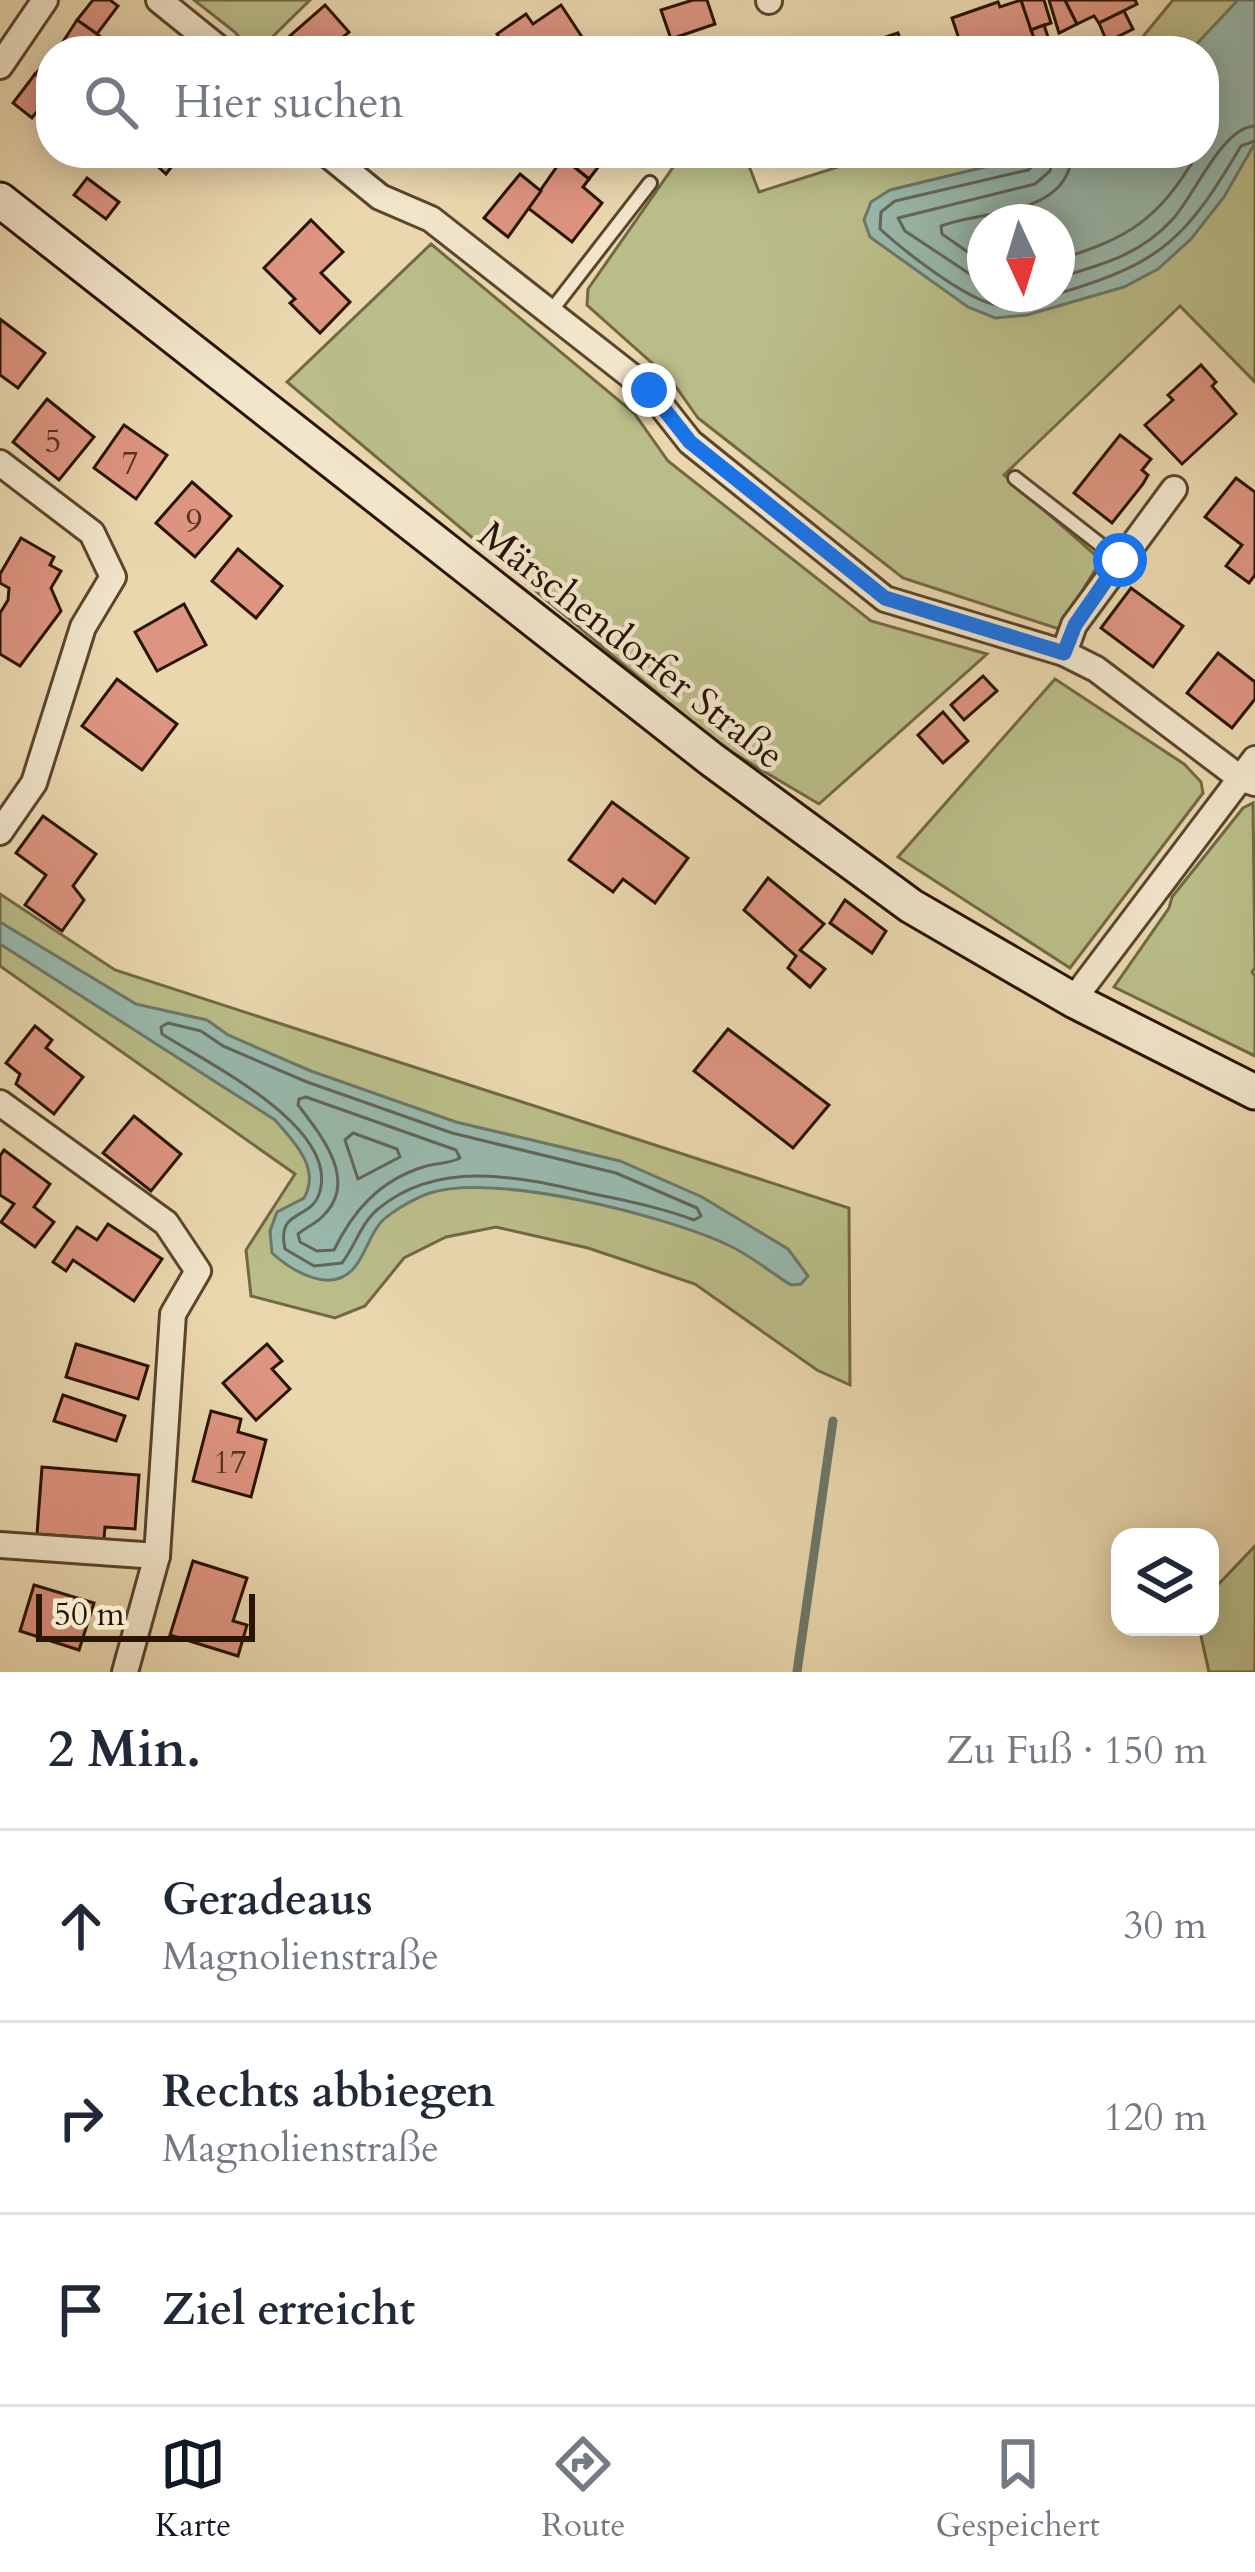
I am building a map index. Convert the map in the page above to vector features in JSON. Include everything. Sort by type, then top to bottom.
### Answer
[{"type":"street","points":[[0,66],[45,0]]},
{"type":"street","points":[[159,0],[203,36]]},
{"type":"street","points":[[345,168],[380,196],[431,219],[649,390],[690,442],[885,598],[1064,653],[1096,669],[1250,774],[1073,1000]]},
{"type":"street","name":"Märschendorfer Straße","points":[[0,200],[800,827],[911,906],[1073,1000],[1255,1092]]},
{"type":"street","points":[[0,464],[92,533],[113,577],[83,627],[34,783],[0,832]]},
{"type":"street","points":[[1064,653],[1075,625],[1174,489]]},
{"type":"street","points":[[0,1103],[166,1223],[198,1271],[173,1314],[157,1556],[125,1672]]},
{"type":"street","points":[[0,1545],[157,1556]]},
{"type":"lane","points":[[550,312],[650,184]]},
{"type":"lane","points":[[1015,478],[1120,560]]},
{"type":"green space","points":[[194,0],[310,0],[273,36],[236,33]]},
{"type":"green space","points":[[1173,0],[1255,0],[1255,382],[1180,306],[1004,475],[1101,560],[1059,629],[903,578],[698,418],[671,380],[587,305],[588,289],[673,168],[750,168],[759,192],[835,168],[1219,168],[1219,36],[1143,36]]},
{"type":"green space","points":[[431,244],[634,413],[668,461],[871,621],[987,654],[819,804],[718,744],[287,382]]},
{"type":"green space","points":[[1055,679],[1184,764],[1201,782],[1203,793],[1070,968],[898,857]]},
{"type":"green space","points":[[1253,803],[1255,1056],[1114,987],[1172,897],[1243,808]]},
{"type":"green space","points":[[0,894],[115,970],[849,1208],[850,1385],[817,1370],[695,1284],[588,1248],[496,1227],[446,1237],[404,1258],[365,1306],[335,1318],[251,1296],[246,1250],[295,1174],[0,966]]},
{"type":"green space","points":[[1255,1546],[1255,1672],[1209,1672],[1201,1636],[1219,1636],[1219,1584]]},
{"type":"water","points":[[1238,0],[1255,0],[1255,143],[1224,197],[1191,239],[1158,269],[1124,287],[1075,301],[1075,204],[967,204],[967,306],[870,237],[864,220],[871,202],[890,190],[981,168],[1219,168],[1219,36],[1204,36]]},
{"type":"water","points":[[980,312],[1037,312],[1027,315],[995,318]]},
{"type":"water","points":[[0,922],[136,1004],[207,1020],[228,1035],[311,1071],[456,1122],[620,1161],[702,1197],[788,1249],[808,1276],[801,1284],[791,1285],[736,1249],[624,1210],[496,1188],[424,1195],[382,1221],[345,1276],[323,1280],[301,1273],[272,1253],[270,1231],[277,1212],[304,1198],[309,1176],[303,1156],[282,1128],[0,944]]},
{"type":"building","points":[[93,0],[110,0],[118,6],[97,34],[77,20]]},
{"type":"building","points":[[707,0],[715,24],[670,36],[661,10]]},
{"type":"building","points":[[1021,0],[1034,36],[958,36],[952,18],[998,2],[1000,7]]},
{"type":"building","points":[[1021,0],[1044,0],[1051,23],[1031,30]]},
{"type":"building","points":[[1049,0],[1065,0],[1077,24],[1059,33]]},
{"type":"building","points":[[1065,0],[1135,0],[1137,4],[1099,23],[1094,16],[1077,24]]},
{"type":"building","points":[[325,5],[349,32],[344,36],[290,36]]},
{"type":"building","points":[[561,5],[581,36],[497,34],[526,14],[533,24]]},
{"type":"building","points":[[1124,11],[1133,29],[1104,36],[1099,23]]},
{"type":"building","points":[[77,20],[99,36],[67,36]]},
{"type":"building","points":[[1044,25],[1048,36],[1033,36],[1031,30]]},
{"type":"building","points":[[35,74],[36,75],[32,118],[13,103]]},
{"type":"building","points":[[556,168],[575,168],[589,179],[583,187],[602,203],[572,242],[528,208]]},
{"type":"building","points":[[575,168],[597,168],[589,179]]},
{"type":"building","points":[[520,174],[541,191],[508,237],[484,218]]},
{"type":"building","points":[[87,178],[119,202],[106,219],[74,195]]},
{"type":"building","points":[[311,220],[343,252],[321,273],[350,302],[320,333],[264,268]]},
{"type":"building","points":[[0,319],[45,353],[18,388],[0,375]]},
{"type":"building","points":[[1201,365],[1236,414],[1182,464],[1145,425],[1173,400],[1168,395]]},
{"type":"building","points":[[47,399],[94,437],[59,480],[13,442]]},
{"type":"building","points":[[124,425],[167,455],[136,499],[94,468]]},
{"type":"building","points":[[1120,435],[1151,459],[1142,470],[1148,475],[1143,484],[1112,523],[1074,493]]},
{"type":"building","points":[[1236,478],[1255,492],[1255,575],[1249,583],[1226,566],[1242,545],[1205,517]]},
{"type":"building","points":[[192,482],[231,516],[195,557],[156,523]]},
{"type":"building","points":[[21,538],[54,557],[50,565],[61,571],[51,588],[61,611],[20,666],[0,654],[0,613],[9,588],[0,583],[0,574]]},
{"type":"building","points":[[238,549],[282,586],[256,618],[212,581]]},
{"type":"building","points":[[1131,588],[1183,626],[1153,667],[1101,628]]},
{"type":"building","points":[[184,604],[206,645],[157,671],[135,632]]},
{"type":"building","points":[[1218,653],[1255,682],[1255,699],[1232,728],[1187,693]]},
{"type":"building","points":[[983,676],[997,691],[964,720],[951,705]]},
{"type":"building","points":[[117,679],[177,724],[142,770],[82,726]]},
{"type":"building","points":[[943,712],[968,741],[943,763],[918,735]]},
{"type":"building","points":[[612,802],[688,858],[655,903],[623,879],[613,892],[569,860]]},
{"type":"building","points":[[43,816],[96,854],[73,886],[84,900],[62,931],[25,905],[46,875],[16,853]]},
{"type":"building","points":[[768,878],[824,924],[800,950],[825,969],[810,987],[788,968],[796,956],[744,910]]},
{"type":"building","points":[[845,900],[886,931],[872,953],[830,923]]},
{"type":"building","points":[[35,1026],[52,1040],[46,1048],[83,1077],[54,1114],[16,1084],[20,1074],[6,1063]]},
{"type":"building","points":[[728,1029],[829,1105],[793,1148],[694,1071]]},
{"type":"building","points":[[134,1116],[181,1154],[151,1191],[103,1153]]},
{"type":"building","points":[[4,1150],[50,1184],[34,1207],[54,1222],[35,1247],[1,1222],[14,1204],[0,1195]]},
{"type":"building","points":[[108,1224],[162,1259],[134,1301],[73,1260],[66,1271],[53,1262],[77,1227],[97,1240]]},
{"type":"building","points":[[76,1344],[148,1366],[138,1399],[66,1377]]},
{"type":"building","points":[[267,1344],[282,1361],[272,1369],[290,1389],[256,1420],[223,1383]]},
{"type":"building","points":[[63,1395],[125,1416],[116,1441],[54,1421]]},
{"type":"building","points":[[211,1411],[241,1419],[238,1432],[266,1440],[251,1497],[193,1481]]},
{"type":"building","points":[[42,1467],[139,1475],[135,1529],[105,1527],[104,1539],[37,1534]]},
{"type":"building","points":[[193,1561],[247,1578],[233,1621],[247,1625],[238,1656],[170,1635]]},
{"type":"building","points":[[34,1585],[94,1603],[79,1650],[20,1631]]},
{"type":"waterway","points":[[797,1672],[833,1421]]},
{"type":"route","points":[[649,390],[690,442],[885,598],[1064,653],[1075,625],[1120,560]]}]
